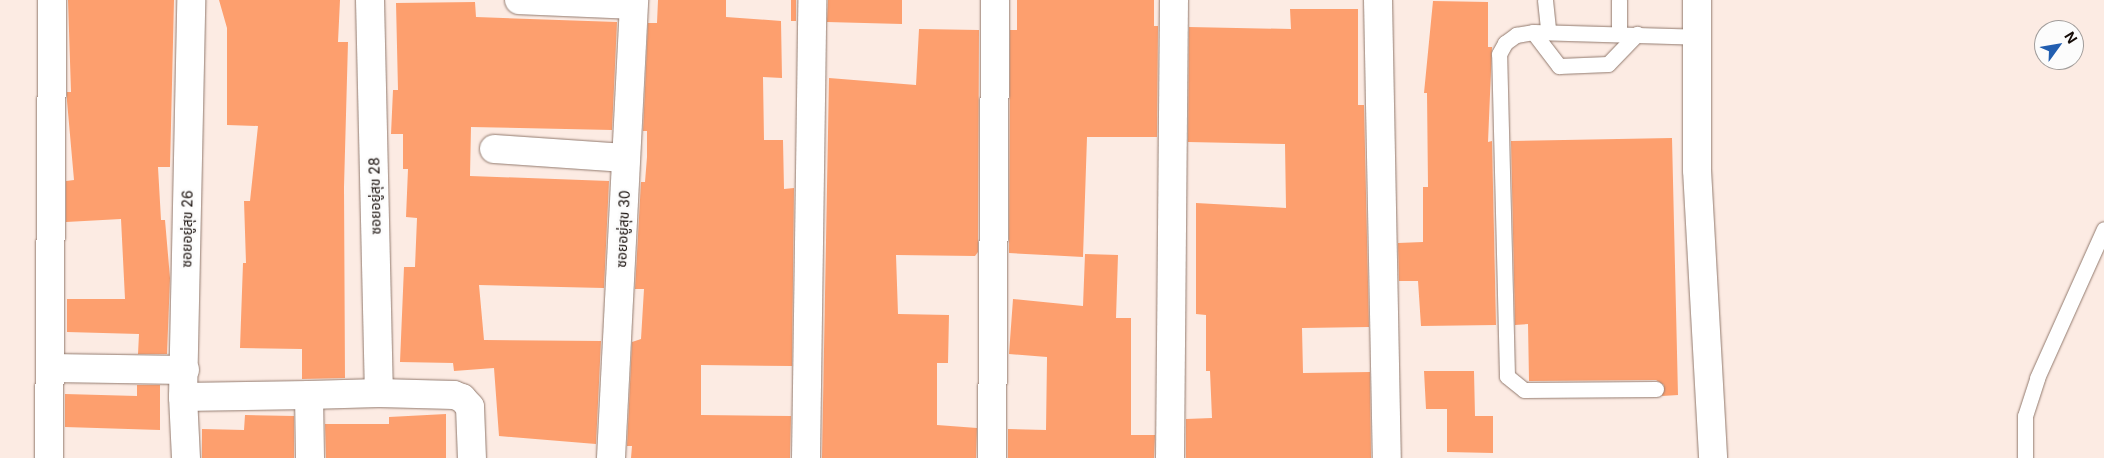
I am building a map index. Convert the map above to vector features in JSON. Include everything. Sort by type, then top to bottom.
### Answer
[{"type":"street","points":[[49,458],[52,0]]},
{"type":"street","name":"ซอยอยู่สุข 26","points":[[186,458],[183,397],[191,0]]},
{"type":"street","name":"ซอยอยู่สุข 28","points":[[370,0],[379,393]]},
{"type":"street","points":[[519,0],[633,2]]},
{"type":"street","points":[[806,458],[812,0]]},
{"type":"street","points":[[992,458],[995,0]]},
{"type":"street","points":[[1170,458],[1174,0]]},
{"type":"street","points":[[1378,0],[1387,458]]},
{"type":"street","points":[[1697,0],[1697,170],[1713,458]]},
{"type":"street","name":"ซอยอยู่สุข 30","points":[[611,458],[633,2]]},
{"type":"street","points":[[494,149],[626,158]]},
{"type":"street","points":[[50,368],[185,370]]},
{"type":"street","points":[[183,397],[379,393],[454,395],[462,398],[470,407],[472,458]]},
{"type":"street","points":[[309,395],[310,458]]},
{"type":"lane","points":[[1545,0],[1540,32],[1559,66],[1608,64],[1637,34]]},
{"type":"lane","points":[[1619,0],[1619,34]]},
{"type":"lane","points":[[1656,389],[1524,390],[1507,376],[1499,54],[1505,43],[1516,35],[1540,32],[1698,37]]},
{"type":"lane","points":[[2025,458],[2026,416],[2038,378],[2104,229]]},
{"type":"building","points":[[68,0],[174,0],[170,167],[158,167],[161,220],[165,220],[170,278],[167,354],[138,354],[139,334],[67,332],[67,299],[125,299],[121,219],[66,222],[66,181],[74,180],[67,101],[67,92],[71,92]]},
{"type":"building","points":[[219,0],[340,0],[338,42],[348,42],[344,187],[345,378],[302,379],[302,349],[240,348],[243,263],[246,263],[244,201],[250,201],[258,126],[227,125],[227,28]]},
{"type":"building","points":[[658,0],[726,0],[726,17],[781,21],[782,78],[763,77],[764,140],[783,140],[784,189],[794,188],[792,366],[701,365],[701,415],[791,416],[790,458],[631,458],[632,446],[627,446],[632,342],[641,339],[644,289],[635,289],[641,182],[645,182],[647,157],[647,131],[643,131],[648,23],[657,23]]},
{"type":"building","points":[[791,0],[796,0],[796,21],[791,21]]},
{"type":"building","points":[[828,0],[902,0],[902,24],[827,22]]},
{"type":"building","points":[[1017,0],[1154,0],[1154,26],[1158,26],[1157,137],[1087,137],[1083,257],[1009,253],[1010,30],[1017,30]]},
{"type":"building","points":[[1433,1],[1488,2],[1488,47],[1492,47],[1488,142],[1492,141],[1496,325],[1421,326],[1418,281],[1399,281],[1398,243],[1423,242],[1423,187],[1428,187],[1427,93],[1424,93]]},
{"type":"building","points":[[475,2],[476,17],[617,22],[612,130],[471,127],[470,176],[609,181],[604,288],[479,285],[484,340],[601,341],[596,444],[499,436],[494,368],[454,371],[453,363],[400,362],[404,267],[415,267],[417,218],[406,217],[408,169],[403,169],[403,134],[391,134],[393,90],[398,90],[396,3]]},
{"type":"building","points":[[1290,9],[1358,9],[1358,105],[1364,105],[1369,327],[1302,328],[1303,373],[1370,372],[1371,458],[1186,458],[1186,419],[1212,418],[1210,371],[1206,371],[1206,315],[1196,314],[1196,203],[1286,208],[1285,144],[1188,142],[1189,27],[1291,29]]},
{"type":"building","points":[[919,29],[979,30],[978,252],[975,256],[896,255],[898,314],[949,315],[948,363],[937,363],[937,425],[977,428],[976,458],[822,458],[829,78],[916,85]]},
{"type":"building","points":[[1672,138],[1678,395],[1662,396],[1664,385],[1656,380],[1529,381],[1528,324],[1515,325],[1511,141]]},
{"type":"building","points":[[1085,254],[1118,255],[1116,318],[1131,318],[1131,435],[1155,435],[1154,458],[1008,458],[1008,429],[1046,430],[1047,357],[1009,354],[1013,299],[1083,306]]},
{"type":"building","points":[[1424,371],[1474,371],[1475,416],[1493,416],[1493,453],[1447,452],[1447,409],[1426,409]]},
{"type":"building","points":[[137,385],[160,385],[160,430],[65,427],[65,394],[137,396]]},
{"type":"building","points":[[446,414],[446,458],[326,458],[325,424],[389,424],[389,417]]},
{"type":"building","points":[[245,415],[294,416],[294,458],[202,458],[202,429],[244,430]]}]
